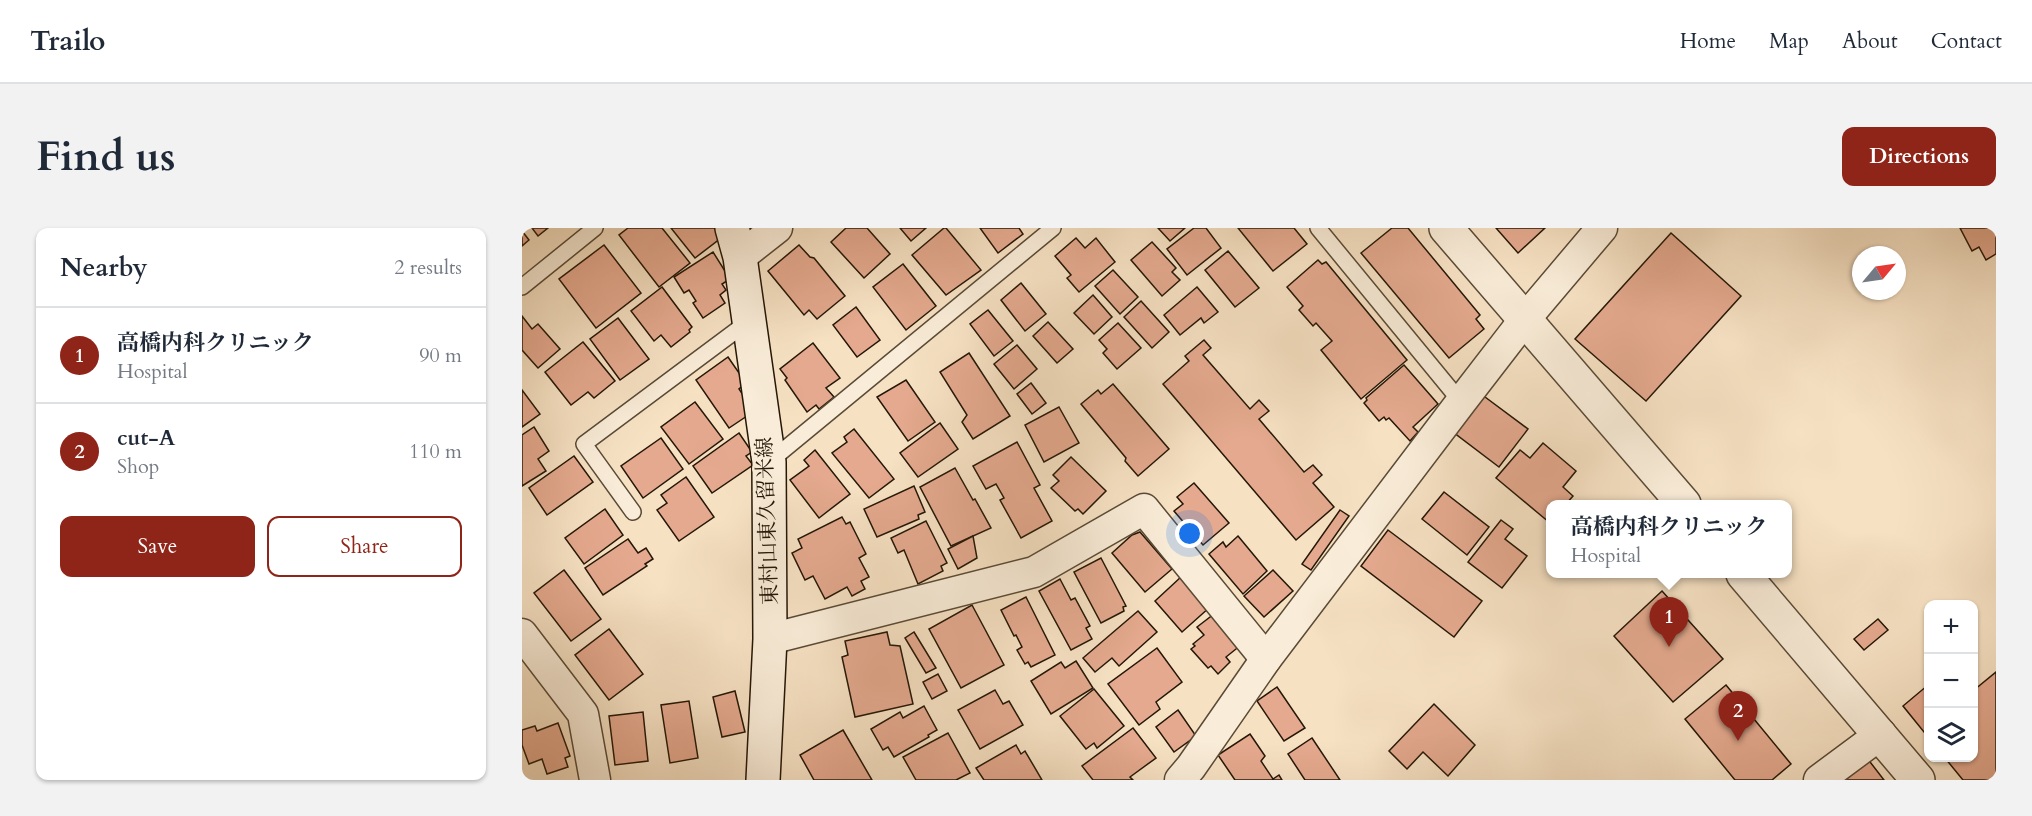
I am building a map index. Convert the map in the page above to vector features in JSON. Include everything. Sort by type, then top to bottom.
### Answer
[{"type":"street","points":[[736,243],[777,228]]},
{"type":"street","points":[[1446,228],[1681,500]]},
{"type":"street","points":[[1180,780],[1266,659],[1461,402],[1602,228]]},
{"type":"street","name":"東村山東久留米線","points":[[736,243],[769,462],[770,639],[758,779]]},
{"type":"street","points":[[770,639],[1034,572],[1144,508],[1266,659]]},
{"type":"street","points":[[1747,578],[1918,780]]},
{"type":"street","points":[[522,633],[583,714],[595,780]]},
{"type":"street","points":[[1819,780],[1881,734]]},
{"type":"lane","points":[[522,287],[595,228]]},
{"type":"lane","points":[[769,462],[1053,228]]},
{"type":"lane","points":[[1318,228],[1461,402]]},
{"type":"lane","points":[[633,512],[584,444],[749,321]]},
{"type":"building","points":[[532,228],[548,228],[538,236]]},
{"type":"building","points":[[628,228],[662,228],[690,263],[659,287],[619,235]]},
{"type":"building","points":[[671,228],[717,228],[715,229],[721,238],[695,258]]},
{"type":"building","points":[[846,228],[867,228],[890,254],[864,278],[831,242]]},
{"type":"building","points":[[900,228],[926,228],[911,241]]},
{"type":"building","points":[[944,228],[981,270],[946,295],[912,255]]},
{"type":"building","points":[[980,228],[1019,228],[1023,234],[998,253]]},
{"type":"building","points":[[1158,228],[1185,228],[1170,241]]},
{"type":"building","points":[[1194,228],[1206,228],[1221,248],[1187,275],[1167,249]]},
{"type":"building","points":[[1238,228],[1294,228],[1307,244],[1273,271]]},
{"type":"building","points":[[1392,228],[1408,228],[1480,315],[1476,319],[1484,329],[1449,358],[1361,253]]},
{"type":"building","points":[[1496,228],[1545,228],[1518,253]]},
{"type":"building","points":[[1960,228],[1996,228],[1996,254],[1986,260],[1979,247],[1972,251]]},
{"type":"building","points":[[522,231],[529,240],[522,246]]},
{"type":"building","points":[[1671,233],[1741,296],[1646,401],[1575,339]]},
{"type":"building","points":[[1076,238],[1085,248],[1096,238],[1115,262],[1079,292],[1067,278],[1071,275],[1055,256]]},
{"type":"building","points":[[1152,242],[1176,268],[1172,272],[1180,280],[1162,296],[1131,260]]},
{"type":"building","points":[[604,245],[641,293],[596,328],[559,279]]},
{"type":"building","points":[[799,245],[810,257],[814,258],[845,296],[817,319],[809,310],[804,315],[768,271]]},
{"type":"building","points":[[1228,251],[1259,288],[1235,307],[1205,270]]},
{"type":"building","points":[[713,252],[730,279],[722,284],[726,290],[720,295],[725,303],[703,318],[693,303],[696,301],[689,290],[684,293],[674,277]]},
{"type":"building","points":[[1318,260],[1322,264],[1326,262],[1407,360],[1361,399],[1321,350],[1332,341],[1316,323],[1313,326],[1299,310],[1303,306],[1287,287]]},
{"type":"building","points":[[903,264],[936,306],[906,330],[873,287]]},
{"type":"building","points":[[1113,270],[1138,297],[1120,314],[1095,286]]},
{"type":"building","points":[[1021,283],[1046,314],[1025,331],[1001,300]]},
{"type":"building","points":[[662,287],[692,327],[690,332],[671,347],[661,335],[654,341],[631,311]]},
{"type":"building","points":[[1197,287],[1218,312],[1204,323],[1201,318],[1180,335],[1164,315]]},
{"type":"building","points":[[1093,295],[1112,317],[1094,334],[1074,313]]},
{"type":"building","points":[[1141,301],[1169,332],[1152,348],[1124,317]]},
{"type":"building","points":[[856,307],[880,340],[857,357],[833,325]]},
{"type":"building","points":[[988,310],[1013,341],[994,356],[970,324]]},
{"type":"building","points":[[522,316],[532,329],[538,324],[560,349],[538,368],[522,350]]},
{"type":"building","points":[[618,318],[649,359],[620,380],[590,339]]},
{"type":"building","points":[[1048,322],[1073,349],[1057,363],[1033,336]]},
{"type":"building","points":[[1118,323],[1141,348],[1117,369],[1103,353],[1107,349],[1099,340]]},
{"type":"building","points":[[1204,340],[1211,348],[1203,355],[1250,409],[1259,400],[1269,411],[1259,419],[1304,472],[1313,465],[1322,475],[1313,483],[1334,507],[1296,540],[1163,384],[1189,361],[1185,356]]},
{"type":"building","points":[[583,342],[615,381],[594,398],[588,392],[571,405],[545,372]]},
{"type":"building","points":[[813,343],[840,378],[826,388],[834,397],[819,409],[816,405],[807,412],[780,369]]},
{"type":"building","points":[[1017,345],[1037,369],[1014,389],[994,364]]},
{"type":"building","points":[[969,353],[1010,416],[973,439],[962,422],[967,415],[940,372]]},
{"type":"building","points":[[728,357],[746,383],[739,389],[749,404],[750,414],[729,428],[696,380]]},
{"type":"building","points":[[1404,365],[1438,404],[1413,427],[1418,432],[1410,441],[1389,418],[1386,420],[1384,417],[1379,421],[1364,403],[1366,398]]},
{"type":"building","points":[[906,380],[935,422],[908,441],[877,397]]},
{"type":"building","points":[[1031,383],[1046,403],[1032,414],[1017,394]]},
{"type":"building","points":[[1113,384],[1169,449],[1138,476],[1081,404],[1098,390],[1101,394]]},
{"type":"building","points":[[522,390],[540,414],[522,427]]},
{"type":"building","points":[[1481,394],[1528,429],[1499,467],[1453,432]]},
{"type":"building","points":[[695,402],[723,439],[689,464],[661,427]]},
{"type":"building","points":[[1059,407],[1079,443],[1044,462],[1025,425]]},
{"type":"building","points":[[940,423],[958,449],[918,477],[900,453]]},
{"type":"building","points":[[534,427],[549,451],[538,459],[546,471],[522,486],[522,435]]},
{"type":"building","points":[[854,429],[894,479],[869,498],[832,453],[847,442],[844,437]]},
{"type":"building","points":[[739,433],[752,452],[746,456],[753,465],[712,493],[693,466]]},
{"type":"building","points":[[661,438],[683,469],[643,498],[621,466]]},
{"type":"building","points":[[1017,442],[1040,485],[1034,488],[1052,521],[1021,538],[1000,500],[1004,498],[996,484],[986,489],[973,466]]},
{"type":"building","points":[[1543,443],[1576,471],[1563,487],[1573,496],[1570,500],[1546,500],[1546,520],[1496,478],[1520,450],[1530,458]]},
{"type":"building","points":[[815,450],[850,494],[819,518],[790,480],[809,466],[804,460]]},
{"type":"building","points":[[574,456],[593,482],[547,515],[529,488]]},
{"type":"building","points":[[1071,457],[1106,491],[1083,514],[1078,509],[1075,511],[1051,488],[1059,481],[1053,475]]},
{"type":"building","points":[[955,468],[991,528],[951,546],[920,487]]},
{"type":"building","points":[[686,477],[714,517],[679,541],[657,510],[667,503],[661,495]]},
{"type":"building","points":[[1194,483],[1229,523],[1203,545],[1174,511],[1183,504],[1177,497]]},
{"type":"building","points":[[914,486],[925,512],[918,515],[919,519],[877,537],[864,509]]},
{"type":"building","points":[[1444,492],[1489,527],[1467,555],[1422,519]]},
{"type":"building","points":[[605,509],[623,535],[584,564],[565,538]]},
{"type":"building","points":[[1340,510],[1349,516],[1311,570],[1302,564]]},
{"type":"building","points":[[842,517],[846,524],[850,522],[866,554],[859,558],[869,577],[861,581],[865,589],[852,596],[847,587],[825,599],[813,576],[805,580],[792,553],[802,548],[798,539]]},
{"type":"building","points":[[1501,520],[1513,529],[1505,539],[1527,556],[1502,588],[1468,562]]},
{"type":"building","points":[[926,521],[947,563],[941,566],[943,571],[918,584],[904,550],[898,553],[891,538]]},
{"type":"building","points":[[1388,530],[1482,601],[1454,637],[1361,566]]},
{"type":"building","points":[[1140,532],[1172,569],[1145,592],[1112,553],[1132,535]]},
{"type":"building","points":[[973,536],[977,558],[958,569],[948,549]]},
{"type":"building","points":[[1238,536],[1267,571],[1243,594],[1209,554],[1223,542],[1226,547]]},
{"type":"building","points":[[628,539],[638,553],[646,548],[653,559],[645,564],[647,566],[603,595],[585,568]]},
{"type":"building","points":[[1101,558],[1126,606],[1123,607],[1124,611],[1101,623],[1074,572]]},
{"type":"building","points":[[564,570],[601,619],[571,641],[534,593]]},
{"type":"building","points":[[1273,570],[1293,591],[1264,617],[1244,596]]},
{"type":"building","points":[[1182,576],[1210,607],[1182,632],[1155,601]]},
{"type":"building","points":[[1060,579],[1071,600],[1075,598],[1090,626],[1086,628],[1092,639],[1071,650],[1039,591]]},
{"type":"building","points":[[1662,591],[1723,659],[1673,702],[1614,636]]},
{"type":"building","points":[[1026,597],[1055,655],[1031,667],[1028,662],[1025,664],[1017,650],[1022,647],[1001,610]]},
{"type":"building","points":[[972,605],[1004,665],[961,688],[929,629]]},
{"type":"building","points":[[1138,611],[1157,632],[1119,666],[1112,658],[1095,672],[1083,658]]},
{"type":"building","points":[[1214,614],[1241,645],[1226,657],[1230,662],[1218,674],[1211,666],[1208,668],[1191,649],[1195,646],[1193,644],[1204,635],[1197,627]]},
{"type":"building","points":[[1878,619],[1888,630],[1864,650],[1854,639]]},
{"type":"building","points":[[609,629],[643,674],[609,700],[575,655]]},
{"type":"building","points":[[887,632],[890,645],[900,646],[913,704],[855,717],[842,657],[848,655],[845,641]]},
{"type":"building","points":[[914,632],[936,668],[926,673],[905,638]]},
{"type":"building","points":[[1157,648],[1182,682],[1156,702],[1160,709],[1139,725],[1108,684]]},
{"type":"building","points":[[1076,661],[1093,688],[1051,714],[1031,681],[1061,662],[1065,668]]},
{"type":"building","points":[[1996,672],[1996,780],[1963,780],[1948,762],[1978,762],[1978,687]]},
{"type":"building","points":[[938,674],[947,691],[932,699],[923,682]]},
{"type":"building","points":[[1726,685],[1791,764],[1772,780],[1735,780],[1685,719]]},
{"type":"building","points":[[1277,687],[1305,728],[1284,741],[1257,701]]},
{"type":"building","points":[[1924,688],[1924,732],[1903,706]]},
{"type":"building","points":[[1094,689],[1124,726],[1097,748],[1094,743],[1086,749],[1060,716]]},
{"type":"building","points":[[995,690],[1003,704],[1009,701],[1023,725],[980,749],[958,710]]},
{"type":"building","points":[[735,691],[745,732],[722,737],[713,697]]},
{"type":"building","points":[[689,701],[698,758],[670,763],[661,705]]},
{"type":"building","points":[[1434,704],[1475,745],[1448,776],[1423,752],[1407,769],[1389,751]]},
{"type":"building","points":[[924,706],[937,730],[894,757],[888,747],[883,750],[871,729],[900,712],[903,718]]},
{"type":"building","points":[[1178,710],[1196,736],[1174,752],[1156,727]]},
{"type":"building","points":[[643,712],[648,761],[615,765],[609,716]]},
{"type":"building","points":[[558,723],[570,756],[565,758],[568,767],[547,774],[542,759],[529,764],[522,745],[522,730],[535,726],[537,731]]},
{"type":"building","points":[[1133,728],[1156,758],[1130,777],[1133,780],[1093,780],[1082,766]]},
{"type":"building","points":[[843,730],[872,780],[814,780],[800,755]]},
{"type":"building","points":[[948,733],[970,773],[956,780],[916,780],[903,757]]},
{"type":"building","points":[[1250,734],[1265,756],[1261,761],[1273,779],[1279,775],[1282,780],[1235,780],[1218,755]]},
{"type":"building","points":[[1312,738],[1340,780],[1305,780],[1288,754]]},
{"type":"building","points":[[1016,745],[1021,754],[1025,751],[1042,780],[984,780],[976,768]]},
{"type":"building","points":[[1867,758],[1884,780],[1841,780]]},
{"type":"place","name":"高橋内科クリニック","points":[[1669,647]]},
{"type":"place","name":"cut-A","points":[[1738,741]]}]
